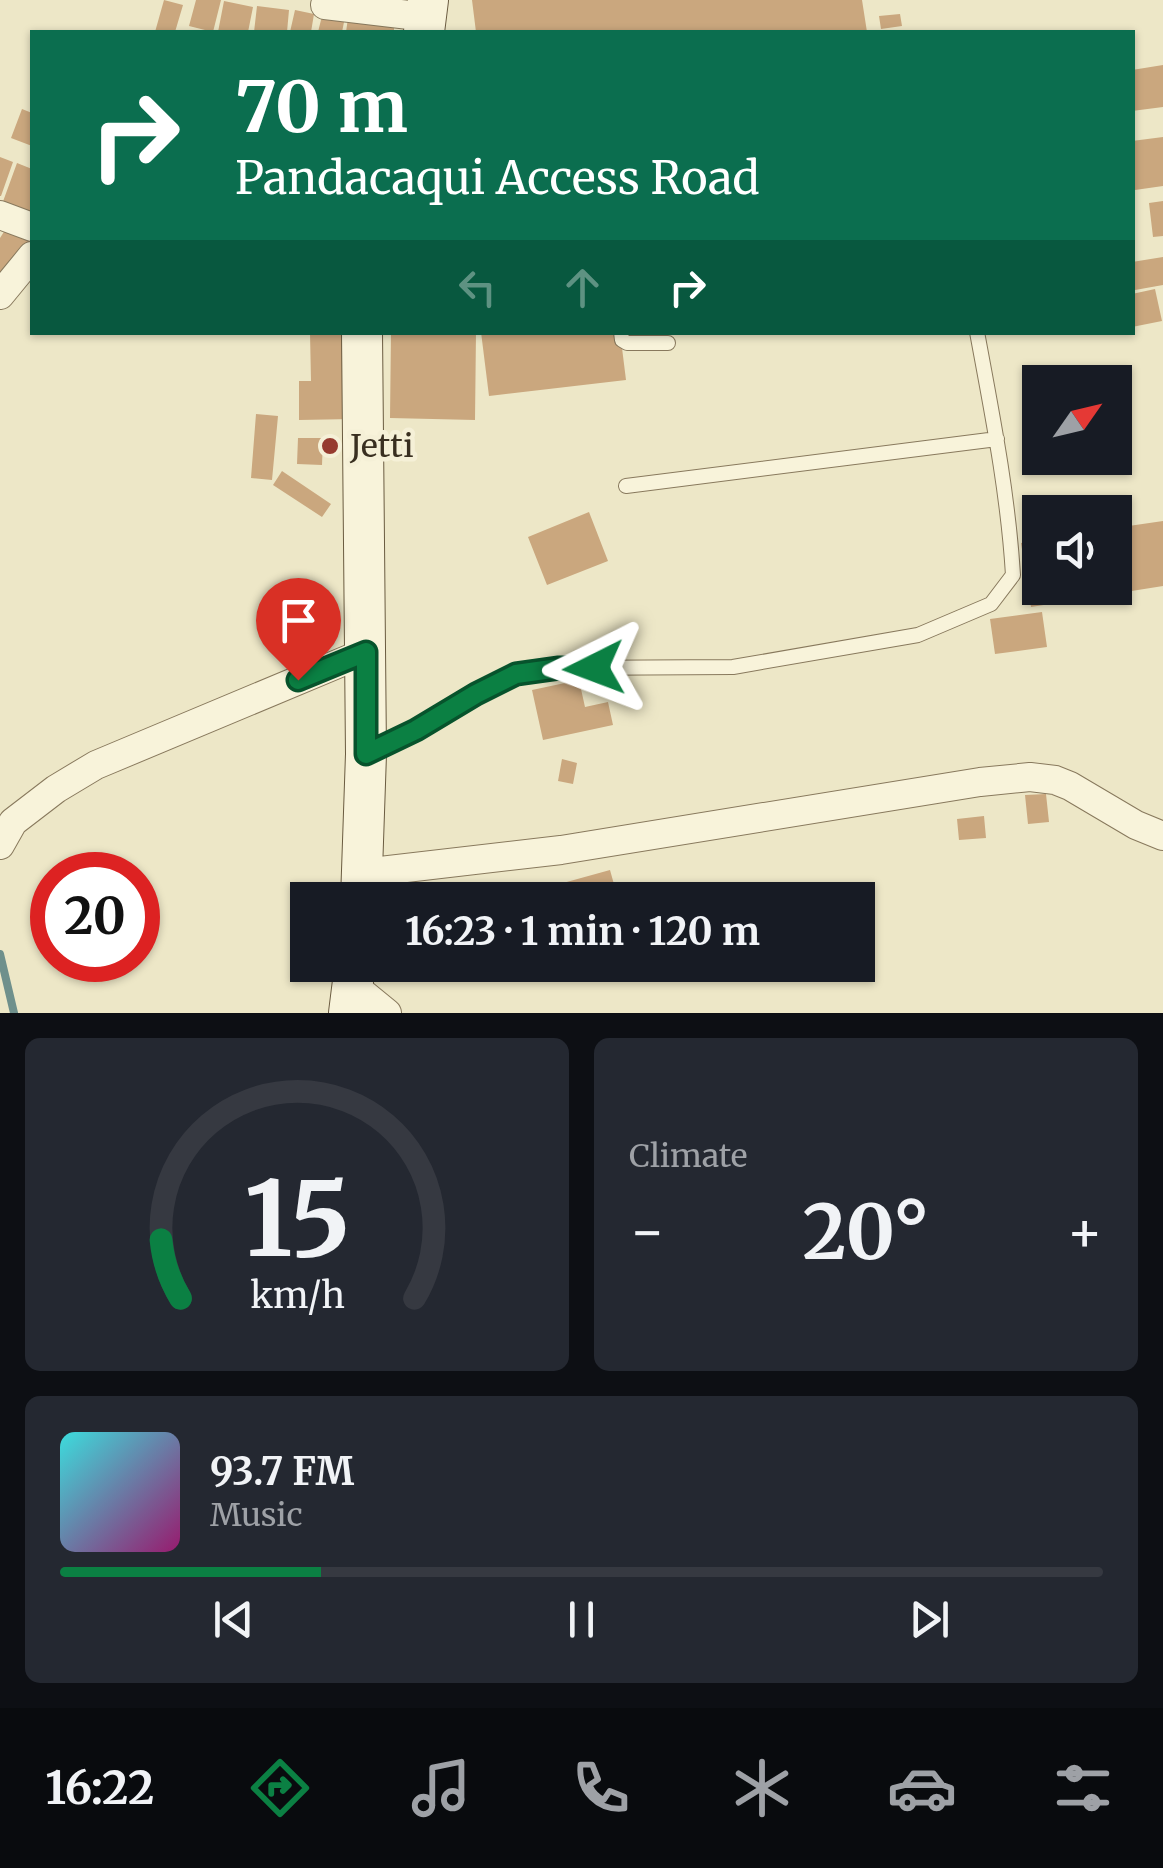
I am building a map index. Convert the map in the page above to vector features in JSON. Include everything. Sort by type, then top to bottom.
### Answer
[{"type":"street","points":[[325,5],[426,16]]},
{"type":"street","points":[[0,215],[30,226]]},
{"type":"street","points":[[0,294],[30,258]]},
{"type":"street","points":[[362,335],[366,652],[362,882]]},
{"type":"street","points":[[0,845],[13,822],[96,765],[366,652]]},
{"type":"street","points":[[389,882],[561,850],[1030,777],[1070,786],[1136,825],[1163,836]]},
{"type":"street","points":[[353,988],[387,1013]]},
{"type":"lane","points":[[622,335],[627,343],[668,343]]},
{"type":"lane","points":[[366,754],[516,674],[559,668],[733,668],[918,635],[990,604],[1013,575],[997,438],[978,335]]},
{"type":"lane","points":[[626,486],[997,438]]},
{"type":"building","points":[[164,0],[183,5],[176,30],[156,30]]},
{"type":"building","points":[[196,0],[221,0],[214,30],[189,26]]},
{"type":"building","points":[[472,0],[862,0],[867,30],[476,30]]},
{"type":"building","points":[[224,1],[253,7],[248,30],[218,30]]},
{"type":"building","points":[[257,6],[289,10],[287,30],[254,30]]},
{"type":"building","points":[[295,10],[314,14],[311,30],[290,30]]},
{"type":"building","points":[[323,12],[345,17],[342,30],[318,30]]},
{"type":"building","points":[[900,14],[902,26],[881,29],[879,16]]},
{"type":"building","points":[[348,18],[394,25],[394,30],[346,30]]},
{"type":"building","points":[[1163,65],[1163,107],[1135,111],[1135,70]]},
{"type":"building","points":[[22,109],[30,112],[30,145],[11,138]]},
{"type":"building","points":[[1163,137],[1163,186],[1135,190],[1135,141]]},
{"type":"building","points":[[0,157],[13,162],[1,196],[0,196]]},
{"type":"building","points":[[17,163],[30,168],[30,217],[1,207]]},
{"type":"building","points":[[1163,201],[1163,236],[1153,237],[1149,203]]},
{"type":"building","points":[[7,227],[30,246],[0,276],[0,238]]},
{"type":"building","points":[[1163,257],[1163,285],[1135,290],[1135,262]]},
{"type":"building","points":[[1155,289],[1162,321],[1135,326],[1135,293]]},
{"type":"building","points":[[310,335],[350,335],[353,419],[299,420],[299,381],[311,381]]},
{"type":"building","points":[[391,335],[476,335],[475,420],[390,418]]},
{"type":"building","points":[[481,335],[620,335],[626,380],[489,396]]},
{"type":"building","points":[[256,414],[278,416],[272,480],[251,478]]},
{"type":"building","points":[[298,438],[323,438],[322,465],[297,464]]},
{"type":"building","points":[[282,471],[331,504],[322,517],[273,485]]},
{"type":"building","points":[[589,512],[608,561],[547,585],[528,537]]},
{"type":"building","points":[[1163,521],[1163,586],[1132,591],[1132,526]]},
{"type":"building","points":[[1042,612],[1047,647],[995,654],[990,619]]},
{"type":"building","points":[[579,680],[585,707],[608,702],[613,725],[543,740],[532,690]]},
{"type":"building","points":[[562,759],[577,763],[573,784],[558,781]]},
{"type":"building","points":[[1046,794],[1049,822],[1028,824],[1025,795]]},
{"type":"building","points":[[984,816],[986,838],[959,840],[957,819]]},
{"type":"building","points":[[610,870],[613,882],[567,882]]},
{"type":"waterway","points":[[0,954],[14,1013]]},
{"type":"place","name":"Jetti","points":[[330,446]]},
{"type":"route","points":[[298,680],[366,652],[366,754],[516,674],[594,668]]}]
